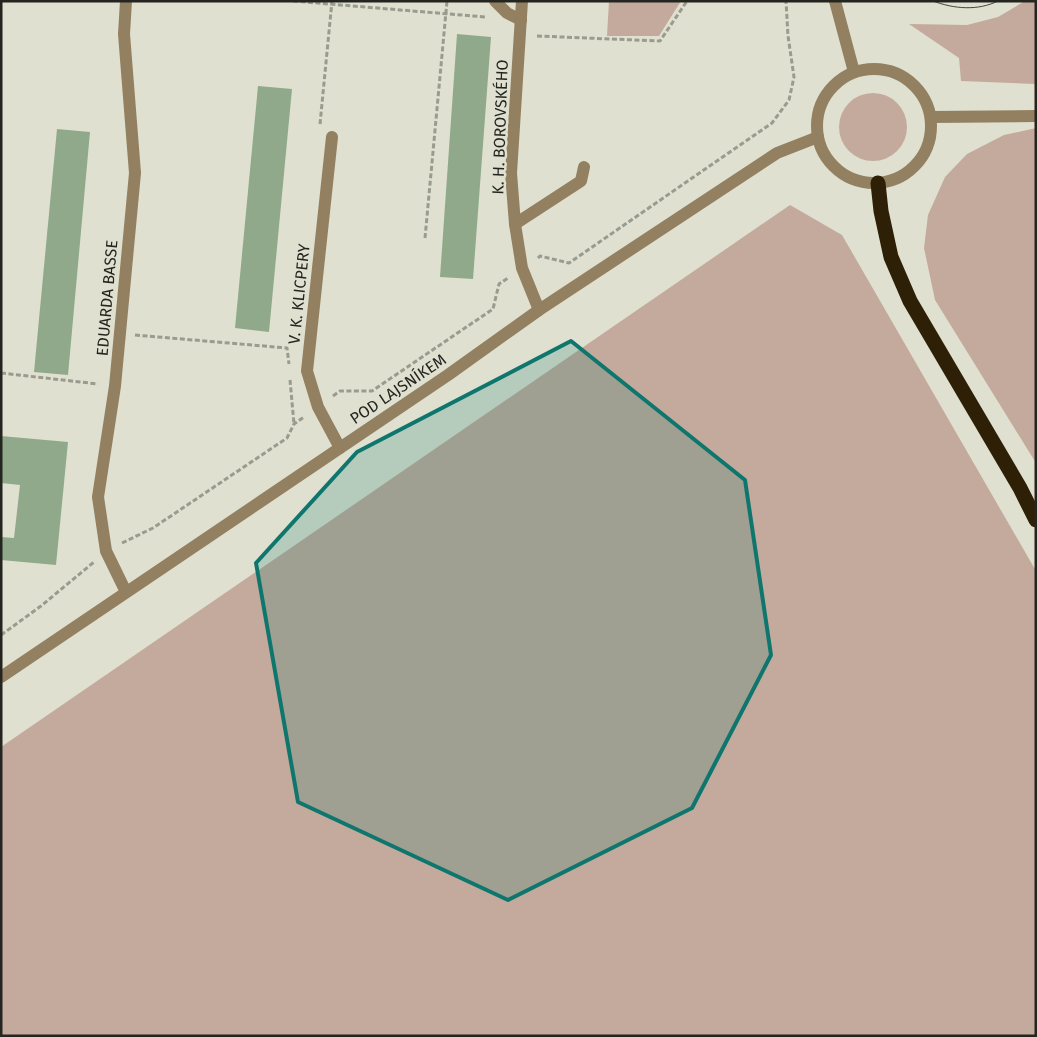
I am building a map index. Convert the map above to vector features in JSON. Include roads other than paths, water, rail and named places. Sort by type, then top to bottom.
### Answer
[{"type":"highway","points":[[878,183],[881,211],[891,257],[910,301],[1020,488],[1036,520]]},
{"type":"highway","points":[[1020,488],[1036,507]]},
{"type":"street","name":"EDUARDA BASSE","points":[[126,1],[124,34],[135,173],[115,386],[98,497],[106,551],[126,592]]},
{"type":"street","points":[[495,1],[507,13],[521,20]]},
{"type":"street","name":"K. H. BOROVSKÉHO","points":[[522,1],[512,173],[515,224],[522,268],[539,310]]},
{"type":"street","points":[[835,1],[854,72]]},
{"type":"street","points":[[871,68],[888,70],[903,76],[916,87],[926,101],[931,117],[931,136],[924,154],[913,169],[897,179],[878,183],[862,182],[846,176],[833,166],[824,152],[818,137],[817,121],[821,105],[829,91],[840,79],[854,72],[871,68]]},
{"type":"street","points":[[931,117],[1036,116]]},
{"type":"street","name":"V. K. KLICPERY","points":[[332,137],[307,371],[318,407],[340,448]]},
{"type":"street","name":"POD LAJSNÍKEM","points":[[1,677],[448,375],[539,310],[777,153],[818,137]]},
{"type":"street","points":[[515,224],[581,181],[584,167]]},
{"type":"tram line","points":[[933,1],[949,6],[966,8],[974,8],[998,1]]}]
